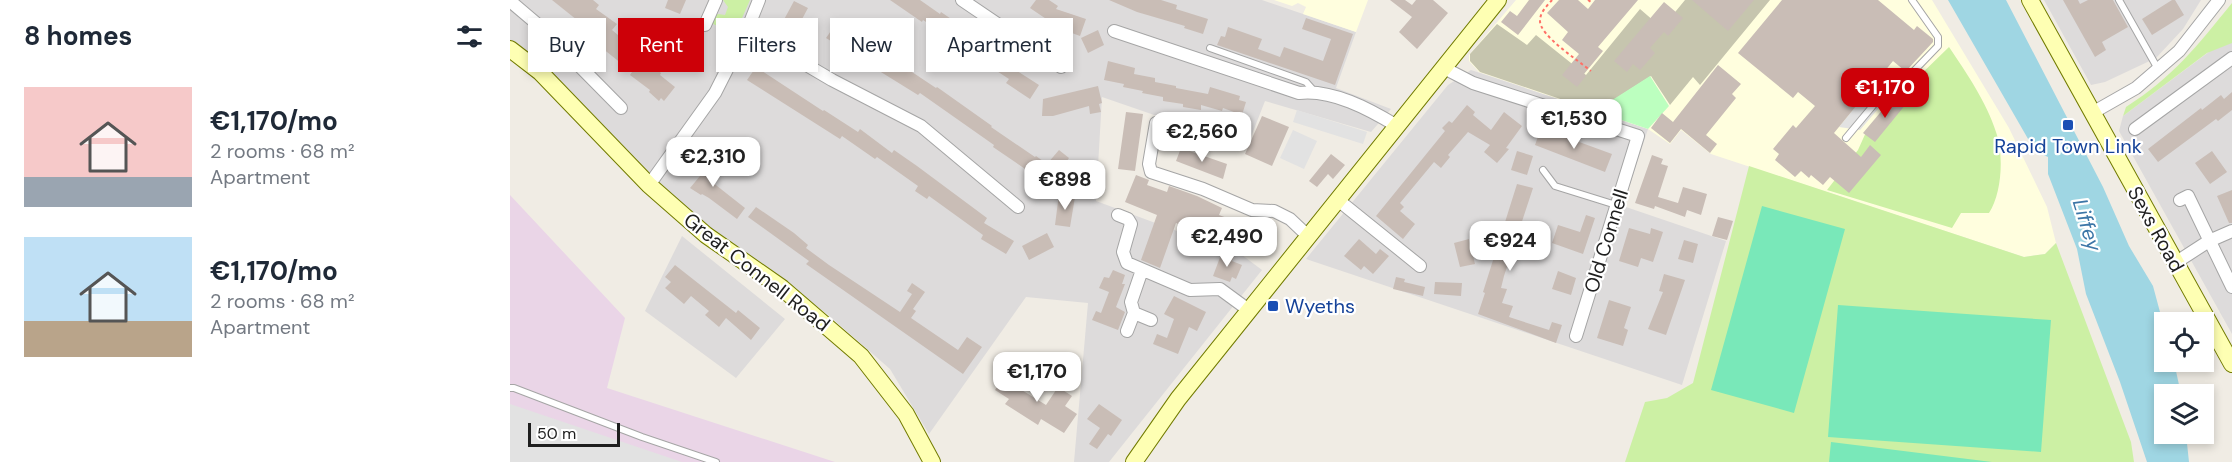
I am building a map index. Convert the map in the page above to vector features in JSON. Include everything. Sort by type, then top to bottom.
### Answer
[{"type":"street","points":[[751,18],[759,0]]},
{"type":"street","points":[[962,0],[989,18]]},
{"type":"street","points":[[1134,462],[1178,399],[1498,0]]},
{"type":"street","name":"Sexs Road","points":[[2030,0],[2232,364]]},
{"type":"street","points":[[2092,113],[2136,88],[2179,51],[2219,0]]},
{"type":"street","points":[[510,1],[543,28],[621,108]]},
{"type":"street","points":[[706,24],[718,5]]},
{"type":"street","points":[[1114,31],[1299,93],[1315,91],[1377,114],[1397,126]]},
{"type":"street","name":"Great Connell Road","points":[[510,49],[540,72],[649,185],[706,235],[782,288],[861,356],[906,414],[932,462]]},
{"type":"street","points":[[2135,129],[2151,109],[2232,58]]},
{"type":"street","name":"Old Connell","points":[[1444,68],[1473,83],[1638,136],[1576,336]]},
{"type":"street","points":[[649,185],[715,93],[726,72]]},
{"type":"street","points":[[816,72],[921,126],[1018,207]]},
{"type":"street","points":[[1169,127],[1156,123],[1149,164],[1151,172],[1203,189],[1252,210],[1274,211],[1290,219],[1309,237]]},
{"type":"street","points":[[2180,201],[2188,196],[2232,288]]},
{"type":"street","points":[[1338,201],[1420,266]]},
{"type":"street","points":[[1118,215],[1128,219],[1131,224],[1123,252],[1127,263],[1190,290],[1220,289],[1250,310]]},
{"type":"street","points":[[2175,263],[2209,241],[2232,231]]},
{"type":"street","points":[[1127,331],[1134,313],[1131,302],[1142,270]]},
{"type":"street","points":[[1134,313],[1151,320]]},
{"type":"lane","points":[[1846,138],[1896,78],[1910,75],[1938,46],[1938,37],[1912,0]]},
{"type":"lane","points":[[2119,0],[2158,69]]},
{"type":"lane","points":[[1210,48],[1306,82],[1315,91]]},
{"type":"lane","points":[[1543,170],[1555,186],[1617,206]]},
{"type":"lane","points":[[510,388],[716,462]]},
{"type":"path","points":[[1552,0],[1543,11],[1540,22],[1544,32],[1591,70]]},
{"type":"path","points":[[706,24],[716,27]]},
{"type":"shaded area","points":[[510,0],[1262,0],[1356,32],[1336,88],[1391,109],[1371,132],[1265,101],[1247,147],[1102,97],[1096,201],[1242,255],[1262,270],[1109,462],[1074,462],[1088,303],[1026,297],[929,434],[890,369],[827,314],[665,194],[547,72],[606,72],[606,18],[528,18],[528,54],[510,40]]},
{"type":"shaded area","points":[[1274,0],[1368,0],[1356,32],[1303,14],[1306,7],[1298,3],[1292,6]]},
{"type":"shaded area","points":[[1516,0],[1932,0],[2009,128],[2047,207],[2056,243],[2045,254],[2024,257],[1711,154],[1681,130],[1670,144],[1648,129],[1479,72],[1469,61],[1469,55]]},
{"type":"shaded area","points":[[1685,0],[1770,0],[1700,85],[1693,77],[1670,105],[1651,76],[1596,111],[1480,72],[1470,61],[1470,54],[1497,24],[1527,45],[1536,35],[1586,75],[1640,9],[1662,28]]},
{"type":"shaded area","points":[[2044,0],[2201,0],[2183,29],[2156,58],[2105,82],[2091,85]]},
{"type":"shaded area","points":[[2232,39],[2232,334],[2119,131],[2123,116],[2225,40]]},
{"type":"shaded area","points":[[1886,69],[1901,82],[1860,130],[1839,127]]},
{"type":"shaded area","points":[[1471,70],[1648,129],[1623,206],[1726,241],[1682,385],[1306,259],[1448,85]]},
{"type":"shaded area","points":[[1297,110],[1367,132],[1363,144],[1293,122]]},
{"type":"shaded area","points":[[1293,130],[1317,141],[1304,169],[1280,158]]},
{"type":"shaded area","points":[[510,195],[625,318],[607,388],[835,462],[510,462]]},
{"type":"shaded area","points":[[682,236],[785,319],[736,378],[645,311]]},
{"type":"shaded area","points":[[510,404],[682,462],[510,462]]},
{"type":"green space","points":[[723,0],[750,0],[742,18],[716,18],[716,25],[711,23],[713,17],[718,14],[725,15],[728,7]]},
{"type":"green space","points":[[2232,3],[2232,43],[2207,53],[2123,116],[2126,107],[2143,96],[2183,60]]},
{"type":"green space","points":[[1949,47],[1982,99],[1999,141],[2001,162],[1999,185],[1989,213],[1961,213],[1952,228],[1827,190],[1858,150],[1867,130],[1903,85],[1913,82]]},
{"type":"green space","points":[[1650,76],[1669,106],[1648,129],[1595,111]]},
{"type":"green space","points":[[1749,166],[2024,257],[2045,254],[2056,243],[2131,442],[2134,462],[1625,462],[1645,402],[1667,398],[1693,383]]},
{"type":"green space","points":[[1762,206],[1845,229],[1794,413],[1711,390]]},
{"type":"green space","points":[[1838,305],[2051,320],[2041,452],[1828,437]]},
{"type":"green space","points":[[1831,442],[1992,462],[1829,462]]},
{"type":"water","name":"Liffey","points":[[1948,0],[2006,0],[2103,187],[2129,246],[2153,286],[2160,312],[2154,312],[2154,372],[2176,372],[2179,384],[2154,384],[2154,444],[2187,444],[2189,462],[2147,462],[2120,382],[2086,294],[2077,249],[2048,174],[2048,157],[2035,151]]},
{"type":"building","points":[[552,0],[593,0],[599,5],[596,9],[617,24],[612,30],[618,35],[618,61],[606,51],[606,18],[574,18]]},
{"type":"building","points":[[668,0],[686,0],[680,14],[665,8]]},
{"type":"building","points":[[890,0],[920,0],[950,18],[926,18],[926,22],[923,20],[922,22]]},
{"type":"building","points":[[1036,0],[1049,0],[1058,6],[1056,9],[1086,19],[1080,36],[1073,33],[1073,18],[1045,18],[1030,8]]},
{"type":"building","points":[[1109,0],[1161,0],[1177,5],[1176,9],[1208,19],[1203,34]]},
{"type":"building","points":[[1390,0],[1405,0],[1412,5],[1416,0],[1433,0],[1448,13],[1417,49],[1399,32],[1412,17]]},
{"type":"building","points":[[1529,0],[1545,0],[1518,35],[1501,22],[1510,11],[1517,16]]},
{"type":"building","points":[[1559,0],[1578,0],[1588,9],[1595,0],[1638,0],[1598,47],[1603,51],[1584,74],[1586,76],[1577,87],[1562,75],[1579,54],[1562,40],[1568,32],[1547,13]]},
{"type":"building","points":[[1692,0],[1754,0],[1728,31]]},
{"type":"building","points":[[1782,0],[1878,0],[1914,30],[1917,26],[1933,39],[1933,42],[1907,70],[1905,71],[1893,61],[1834,133],[1861,157],[1870,145],[1881,155],[1849,193],[1830,177],[1823,185],[1811,175],[1809,178],[1801,171],[1795,177],[1775,160],[1779,154],[1773,149],[1793,125],[1796,128],[1815,106],[1798,92],[1793,98],[1738,53]]},
{"type":"building","points":[[2063,0],[2078,0],[2080,4],[2088,0],[2113,0],[2128,27],[2102,42],[2106,50],[2095,57]]},
{"type":"building","points":[[2175,0],[2184,15],[2152,35],[2142,19]]},
{"type":"building","points":[[794,1],[808,8],[803,18],[785,18]]},
{"type":"building","points":[[1664,2],[1683,18],[1668,36],[1664,32],[1650,48],[1655,53],[1640,70],[1633,64],[1627,72],[1614,61]]},
{"type":"building","points":[[1306,18],[1353,34],[1335,85],[1217,45],[1221,36],[1225,37],[1228,27],[1262,39],[1258,49],[1280,57],[1284,47],[1323,61],[1331,39],[1302,29]]},
{"type":"building","points":[[1098,30],[1104,45],[1088,53],[1081,38]]},
{"type":"building","points":[[1108,61],[1135,68],[1134,74],[1155,78],[1155,82],[1176,86],[1176,88],[1208,94],[1210,87],[1240,96],[1239,100],[1246,102],[1242,115],[1223,108],[1222,111],[1201,105],[1201,110],[1183,107],[1183,104],[1163,101],[1163,97],[1142,93],[1143,91],[1123,87],[1124,84],[1104,80]]},
{"type":"building","points":[[1718,65],[1741,84],[1732,94],[1736,98],[1706,135],[1717,144],[1710,153],[1681,129],[1670,143],[1651,128],[1662,113],[1673,122]]},
{"type":"building","points":[[632,72],[660,72],[660,75],[675,87],[664,101],[661,98],[659,101],[649,92],[650,90],[630,75]]},
{"type":"building","points":[[753,72],[764,72],[858,132],[860,129],[892,153],[894,150],[987,218],[984,223],[1014,241],[1006,254],[981,239],[983,235],[929,196],[927,199],[915,191],[918,186],[877,157],[875,159],[842,136],[840,139],[747,80]]},
{"type":"building","points":[[881,72],[912,72],[1047,164],[1059,150],[1069,158],[1055,179],[1040,179],[920,93],[918,95]]},
{"type":"building","points":[[998,72],[1019,72],[1039,85],[1030,99],[1006,83],[1009,79]]},
{"type":"building","points":[[1098,86],[1102,103],[1099,104],[1101,112],[1090,114],[1089,106],[1053,116],[1042,116],[1043,99]]},
{"type":"building","points":[[2232,92],[2232,110],[2218,121],[2216,119],[2158,162],[2148,149],[2201,108],[2202,110],[2221,95],[2224,99]]},
{"type":"building","points":[[1895,95],[1906,104],[1875,142],[1863,133]]},
{"type":"building","points":[[1467,105],[1475,112],[1473,115],[1491,130],[1504,112],[1522,126],[1506,148],[1509,149],[1497,163],[1484,152],[1490,145],[1468,132],[1448,155],[1450,157],[1441,168],[1434,162],[1400,203],[1404,207],[1400,211],[1415,224],[1403,239],[1376,216],[1445,131],[1442,128],[1449,121],[1452,123]]},
{"type":"building","points":[[1126,112],[1143,114],[1135,171],[1118,169]]},
{"type":"building","points":[[1262,116],[1289,127],[1272,166],[1245,154]]},
{"type":"building","points":[[1541,128],[1612,154],[1605,172],[1535,145]]},
{"type":"building","points":[[1181,148],[1227,164],[1223,179],[1176,161]]},
{"type":"building","points":[[1517,151],[1533,156],[1527,175],[1511,170]]},
{"type":"building","points":[[2212,151],[2227,172],[2210,184],[2195,163]]},
{"type":"building","points":[[701,154],[714,165],[710,169],[717,175],[712,182],[745,208],[737,219],[709,198],[690,188],[700,176],[690,168]]},
{"type":"building","points":[[1331,154],[1345,165],[1333,179],[1328,174],[1317,187],[1309,181]]},
{"type":"building","points":[[1652,155],[1663,159],[1661,164],[1668,166],[1658,197],[1678,203],[1683,187],[1707,194],[1701,215],[1687,210],[1685,217],[1655,206],[1654,209],[1635,203]]},
{"type":"building","points":[[1136,175],[1149,180],[1147,185],[1167,192],[1169,186],[1222,208],[1219,215],[1235,221],[1230,234],[1235,235],[1231,245],[1176,223],[1160,268],[1141,260],[1157,215],[1125,202]]},
{"type":"building","points":[[1517,184],[1533,188],[1504,276],[1501,288],[1507,289],[1502,303],[1513,306],[1509,317],[1549,330],[1552,322],[1562,325],[1556,343],[1478,314]]},
{"type":"building","points":[[2232,190],[2232,223],[2229,223],[2217,196]]},
{"type":"building","points":[[1059,194],[1075,197],[1070,227],[1055,225]]},
{"type":"building","points":[[756,207],[794,233],[808,245],[806,248],[829,265],[900,312],[912,294],[907,291],[912,283],[925,292],[913,309],[916,311],[911,318],[958,350],[967,337],[982,347],[963,374],[806,264],[809,261],[748,217]]},
{"type":"building","points":[[1586,215],[1595,218],[1583,254],[1552,243],[1558,225],[1580,232]]},
{"type":"building","points":[[1718,217],[1733,221],[1727,240],[1712,236]]},
{"type":"building","points":[[1629,228],[1650,234],[1651,228],[1663,232],[1653,262],[1641,258],[1638,267],[1619,261]]},
{"type":"building","points":[[1047,233],[1054,247],[1029,260],[1022,246]]},
{"type":"building","points":[[1359,239],[1376,254],[1380,249],[1389,256],[1373,274],[1364,266],[1361,270],[1344,256]]},
{"type":"building","points":[[1469,239],[1475,264],[1460,267],[1454,243]]},
{"type":"building","points":[[1684,240],[1698,244],[1693,263],[1678,259]]},
{"type":"building","points":[[1222,252],[1234,257],[1232,261],[1242,265],[1236,279],[1232,277],[1230,282],[1213,276]]},
{"type":"building","points":[[675,265],[736,313],[738,310],[760,328],[751,340],[726,318],[719,327],[705,315],[709,311],[691,296],[684,304],[665,288],[671,282],[665,277]]},
{"type":"building","points":[[1113,270],[1125,275],[1122,284],[1125,284],[1116,307],[1125,312],[1118,330],[1092,320],[1096,311],[1101,313],[1109,292],[1099,288],[1104,277],[1109,278]]},
{"type":"building","points":[[1558,271],[1576,278],[1571,295],[1552,289]]},
{"type":"building","points":[[1664,274],[1685,280],[1666,335],[1648,329],[1663,292],[1659,291]]},
{"type":"building","points":[[1396,277],[1405,279],[1404,282],[1425,287],[1423,296],[1393,289]]},
{"type":"building","points":[[1435,282],[1462,283],[1461,296],[1434,294]]},
{"type":"building","points":[[1174,296],[1206,312],[1197,331],[1189,327],[1178,354],[1153,344],[1157,334],[1167,338],[1174,319],[1164,314]]},
{"type":"building","points":[[1609,300],[1631,307],[1624,328],[1628,330],[1623,346],[1597,338]]},
{"type":"building","points":[[1011,366],[1023,373],[1015,386],[1046,405],[1058,387],[1072,396],[1065,406],[1077,414],[1064,433],[1041,419],[1038,425],[1005,404],[1009,399],[995,390]]},
{"type":"building","points":[[1099,404],[1122,420],[1111,436],[1108,434],[1097,449],[1089,444],[1100,428],[1087,419]]},
{"type":"place","name":"Rapid Town Link","points":[[2068,125]]},
{"type":"place","name":"Wyeths","points":[[1273,306]]}]
